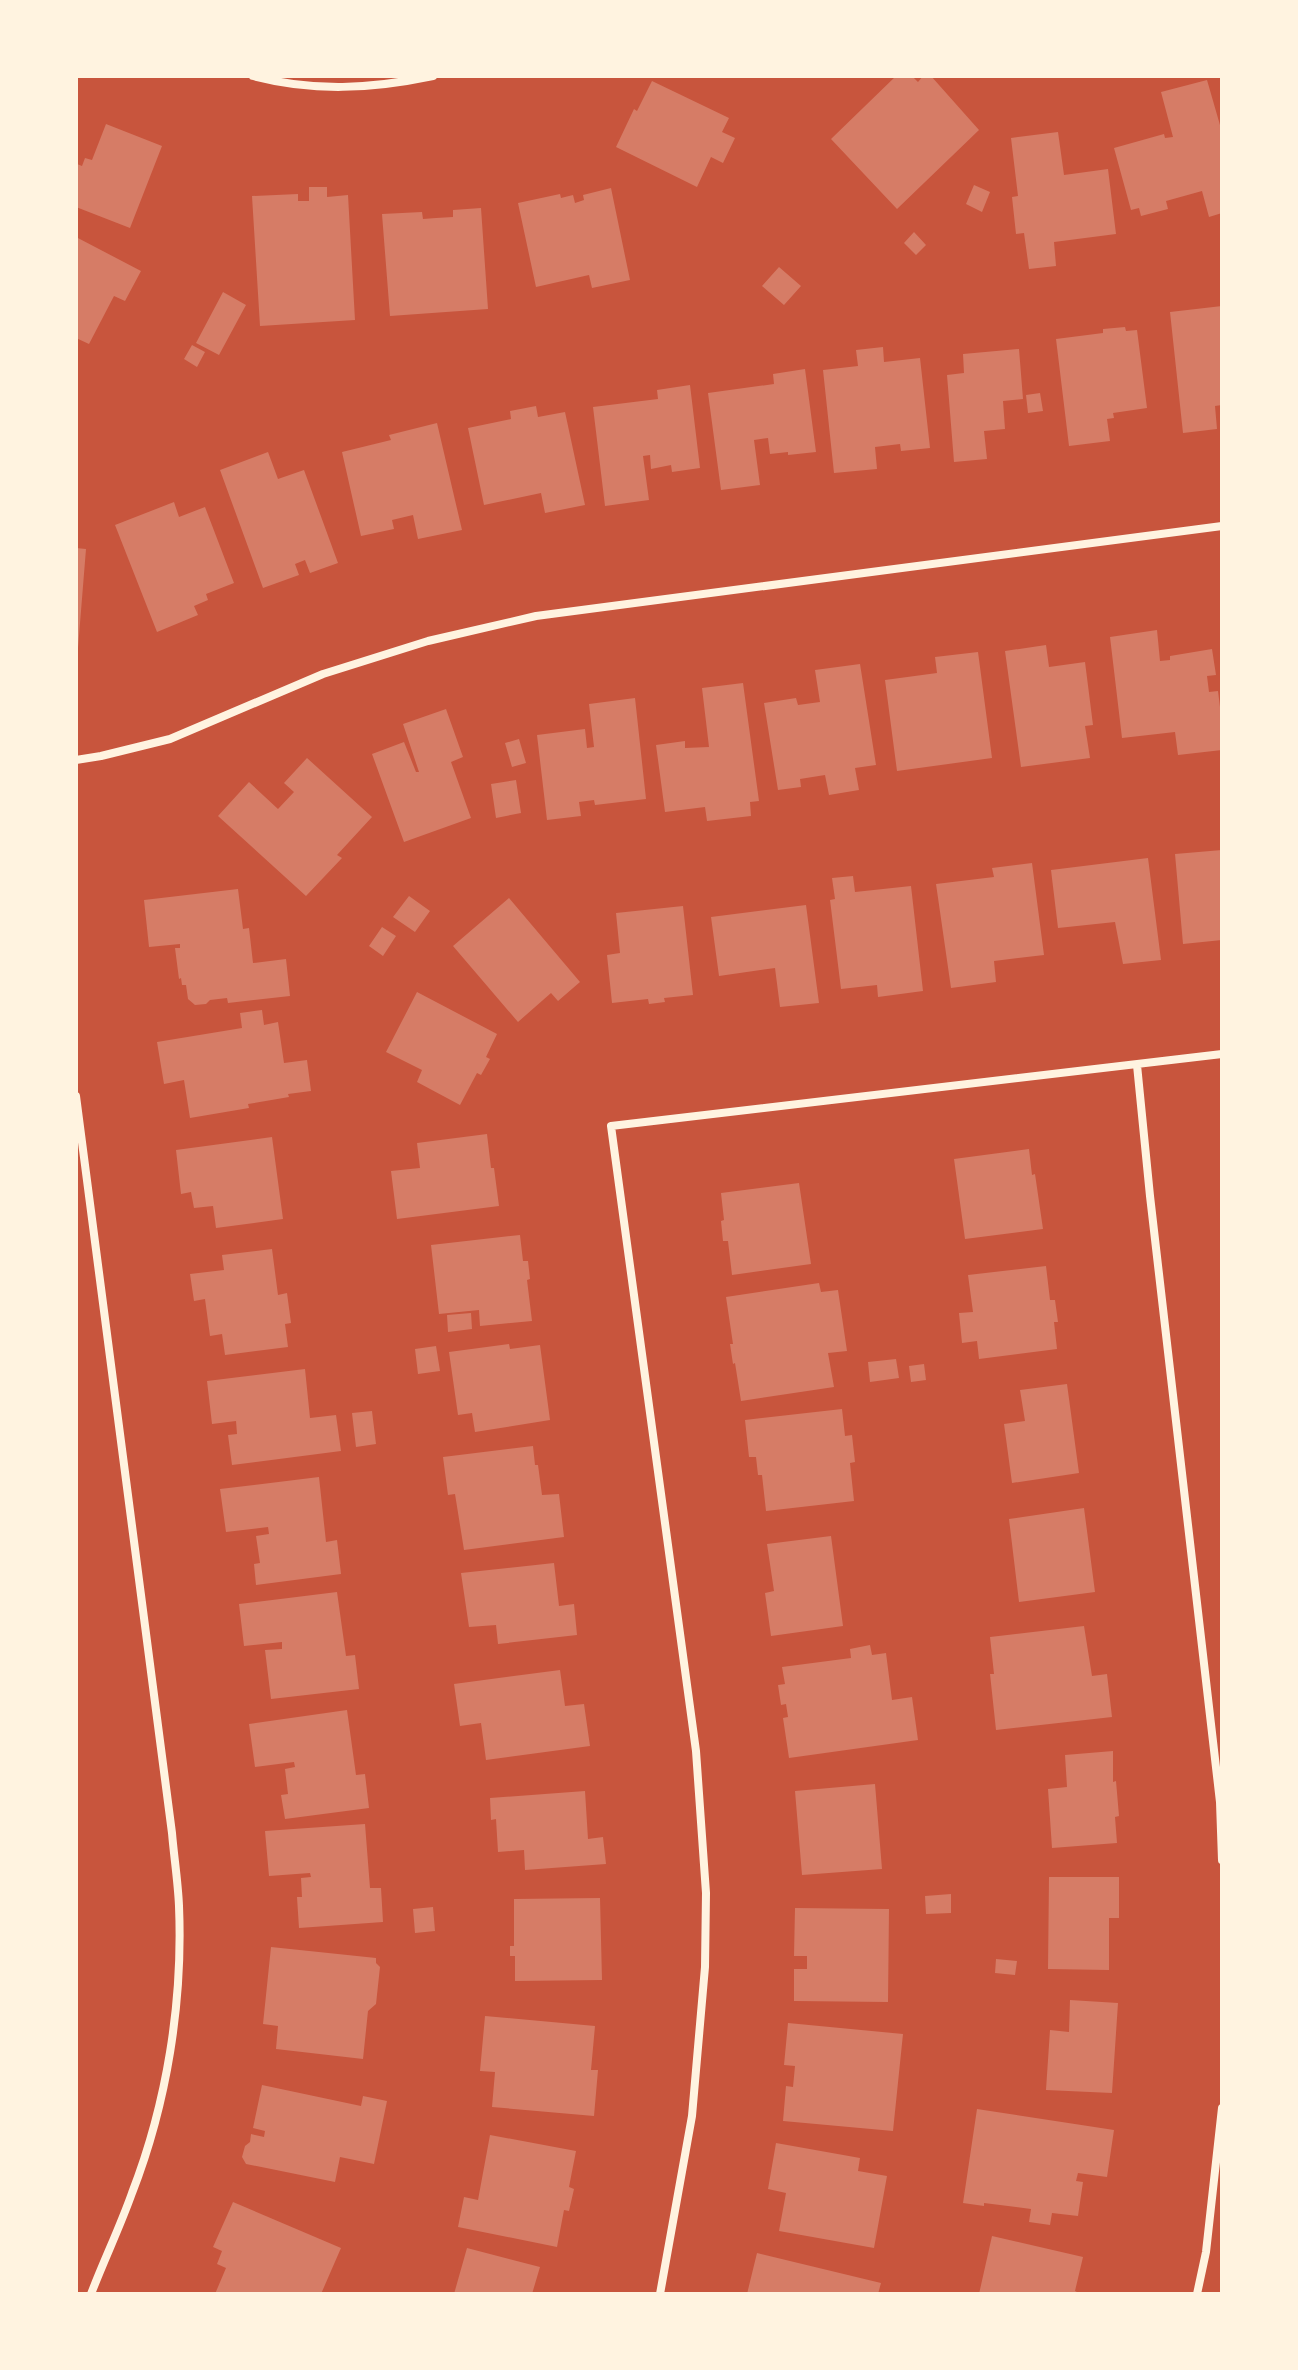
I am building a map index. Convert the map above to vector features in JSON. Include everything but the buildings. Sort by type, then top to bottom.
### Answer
[{"type":"street","points":[[253,76],[286,85],[343,89],[433,76]]},
{"type":"street","points":[[76,760],[170,739],[323,674],[428,641],[536,616],[1222,526]]},
{"type":"street","points":[[660,2294],[692,2116],[705,1967],[706,1893],[696,1751],[611,1126],[1222,1054]]},
{"type":"street","points":[[1137,1065],[1220,1802],[1222,1860]]},
{"type":"street","points":[[76,1096],[179,1906],[178,1979],[170,2050],[155,2121],[133,2192],[91,2294]]},
{"type":"street","points":[[1197,2294],[1206,2252],[1222,2108]]}]
